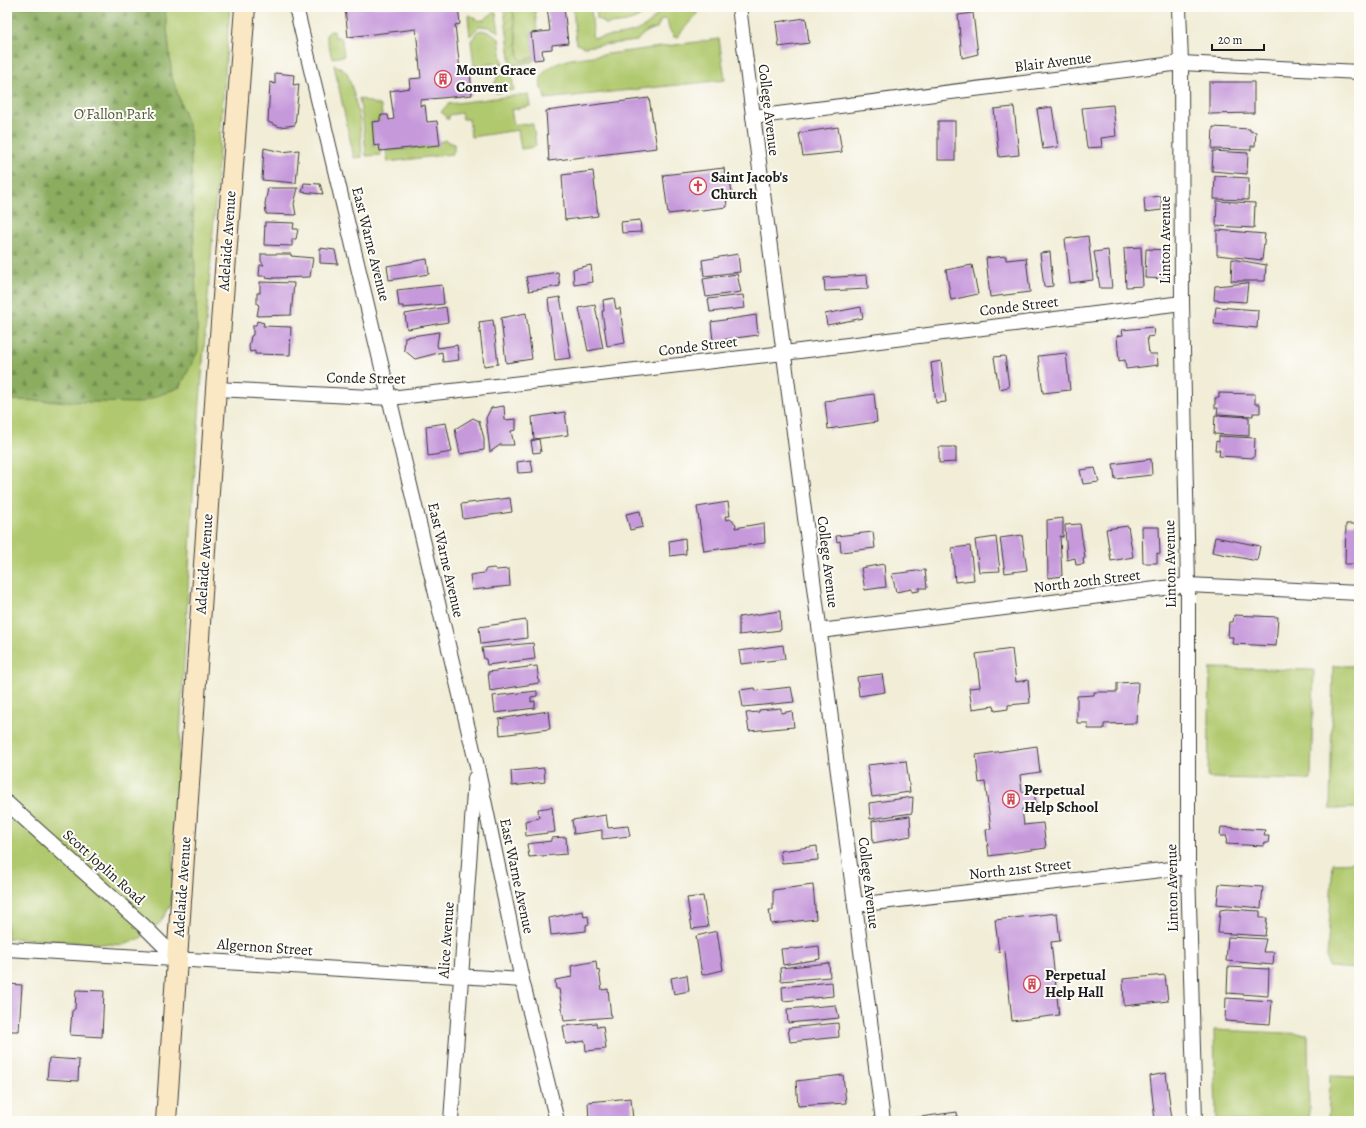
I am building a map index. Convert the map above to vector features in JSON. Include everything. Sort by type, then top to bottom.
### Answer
[{"type":"main road","name":"Adelaide Avenue","points":[[166,1121],[216,389],[245,7]]},
{"type":"street","name":"East Warne Avenue","points":[[296,7],[476,762],[522,980],[557,1121]]},
{"type":"street","name":"College Avenue","points":[[739,7],[883,1121]]},
{"type":"street","name":"Linton Avenue","points":[[1178,7],[1188,585],[1188,867],[1195,1121]]},
{"type":"street","name":"Blair Avenue","points":[[753,117],[1180,63],[1359,72]]},
{"type":"street","name":"Conde Street","points":[[216,389],[390,398],[784,353],[1182,303]]},
{"type":"street","name":"North 20th Street","points":[[820,631],[1188,585],[1359,593]]},
{"type":"street","name":"Alice Avenue","points":[[450,1121],[476,762]]},
{"type":"street","name":"Scott Joplin Road","points":[[7,802],[144,926],[177,959]]},
{"type":"street","name":"North 21st Street","points":[[855,905],[1188,867]]},
{"type":"street","name":"Algernon Street","points":[[7,949],[522,980]]},
{"type":"green space","name":"O'Fallon Park","points":[[7,7],[230,7],[193,494],[171,905],[159,924],[139,939],[123,945],[7,938]]},
{"type":"green space","points":[[7,7],[165,7],[172,77],[190,131],[198,351],[180,387],[139,403],[7,400]]},
{"type":"green space","points":[[573,7],[591,7],[592,35],[594,38],[633,32],[649,24],[662,7],[701,7],[677,37],[674,37],[669,29],[667,20],[664,19],[661,20],[657,28],[641,36],[637,41],[584,47],[577,44],[576,41]]},
{"type":"green space","points":[[596,7],[649,7],[640,16],[630,21],[605,24],[603,21],[597,19]]},
{"type":"green space","points":[[535,9],[537,32],[531,33],[534,57],[522,61],[519,59],[513,10]]},
{"type":"green space","points":[[504,10],[513,10],[519,59],[522,61],[534,57],[534,60],[531,62],[511,66]]},
{"type":"green space","points":[[494,12],[496,13],[499,32],[489,27],[480,26],[470,36],[468,16],[470,15],[478,20],[483,20]]},
{"type":"green space","points":[[481,30],[492,33],[499,39],[503,67],[498,68],[497,63],[474,66],[471,41],[477,32]]},
{"type":"green space","points":[[330,31],[334,31],[335,37],[339,37],[342,40],[344,56],[332,58],[326,35]]},
{"type":"green space","points":[[719,39],[725,80],[545,99],[544,90],[541,89],[540,82],[548,68],[571,59]]},
{"type":"green space","points":[[334,65],[342,68],[347,73],[353,91],[360,121],[362,157],[354,158]]},
{"type":"green space","points":[[511,71],[514,90],[497,93],[495,92],[494,85],[499,73]]},
{"type":"green space","points":[[528,94],[530,106],[511,110],[514,125],[533,124],[536,146],[534,147],[521,149],[518,130],[471,137],[469,119],[463,119],[461,113],[449,115],[449,119],[446,119],[445,115],[441,112],[448,104]]},
{"type":"green space","points":[[359,98],[381,106],[382,115],[380,116],[380,121],[372,122],[374,146],[379,145],[381,155],[366,156],[363,121]]},
{"type":"green space","points":[[445,140],[454,144],[454,151],[452,154],[388,162],[386,151],[439,145],[440,142]]},
{"type":"green space","points":[[1333,666],[1359,666],[1359,808],[1330,809]]},
{"type":"green space","points":[[1210,668],[1314,670],[1311,780],[1208,778]]},
{"type":"green space","points":[[1359,862],[1359,969],[1328,967],[1327,957],[1333,863]]},
{"type":"green space","points":[[1214,1030],[1308,1034],[1309,1121],[1216,1121]]},
{"type":"green space","points":[[1330,1076],[1359,1077],[1359,1121],[1328,1121]]},
{"type":"building","name":"Mount Grace Convent","points":[[345,7],[458,7],[460,24],[455,25],[460,70],[470,69],[472,95],[420,100],[420,106],[425,105],[427,122],[437,121],[440,145],[380,151],[379,145],[374,146],[372,122],[380,121],[380,116],[382,115],[388,115],[389,120],[394,119],[390,91],[410,88],[409,79],[421,78],[416,29],[348,37]]},
{"type":"building","points":[[547,7],[564,7],[568,43],[552,45],[552,49],[542,50],[543,59],[534,60],[531,33],[550,31]]},
{"type":"building","points":[[973,13],[978,54],[962,58],[958,15]]},
{"type":"building","points":[[806,18],[809,43],[779,47],[776,22]]},
{"type":"building","points":[[275,73],[294,75],[293,85],[299,84],[295,125],[280,127],[268,122],[270,82],[275,84]]},
{"type":"building","points":[[1209,82],[1254,82],[1254,113],[1209,114]]},
{"type":"building","points":[[649,98],[657,148],[549,161],[546,111]]},
{"type":"building","points":[[1113,105],[1116,136],[1101,138],[1102,147],[1087,148],[1082,108]]},
{"type":"building","points":[[1014,107],[1019,155],[999,157],[994,109]]},
{"type":"building","points":[[1052,107],[1058,147],[1043,149],[1037,109]]},
{"type":"building","points":[[938,121],[955,121],[955,160],[938,160]]},
{"type":"building","points":[[838,127],[842,152],[803,156],[799,133]]},
{"type":"building","points":[[1213,127],[1250,129],[1250,131],[1256,132],[1255,146],[1251,146],[1251,150],[1212,149]]},
{"type":"building","points":[[264,148],[282,152],[299,150],[296,183],[262,180]]},
{"type":"building","points":[[1213,151],[1248,153],[1247,174],[1212,171]]},
{"type":"building","name":"Saint Jacob's Church","points":[[724,168],[725,179],[730,179],[732,193],[726,194],[727,207],[668,214],[663,175]]},
{"type":"building","points":[[593,171],[598,216],[565,220],[562,175]]},
{"type":"building","points":[[1215,176],[1249,178],[1248,200],[1214,199]]},
{"type":"building","points":[[304,183],[320,184],[323,194],[302,192]]},
{"type":"building","points":[[268,188],[298,188],[294,204],[296,215],[266,214],[265,204]]},
{"type":"building","points":[[1161,196],[1162,210],[1145,212],[1144,198]]},
{"type":"building","points":[[1217,201],[1255,203],[1254,228],[1216,226]]},
{"type":"building","points":[[640,220],[641,232],[622,233],[621,222]]},
{"type":"building","points":[[265,222],[294,223],[293,229],[298,229],[296,239],[292,239],[292,246],[264,245]]},
{"type":"building","points":[[1217,230],[1265,234],[1262,260],[1217,255]]},
{"type":"building","points":[[1088,236],[1093,280],[1070,283],[1065,239]]},
{"type":"building","points":[[1141,247],[1143,286],[1126,287],[1124,248]]},
{"type":"building","points":[[320,248],[335,250],[338,264],[320,263]]},
{"type":"building","points":[[1146,249],[1169,250],[1168,279],[1145,278]]},
{"type":"building","points":[[1108,250],[1112,288],[1100,288],[1094,252]]},
{"type":"building","points":[[1050,252],[1053,286],[1044,287],[1040,253]]},
{"type":"building","points":[[261,254],[291,254],[291,256],[313,258],[310,277],[273,279],[266,278],[267,276],[259,276],[260,265],[264,265],[261,261]]},
{"type":"building","points":[[738,254],[740,272],[704,276],[702,260]]},
{"type":"building","points":[[1006,256],[1006,260],[1026,258],[1030,292],[990,297],[986,258]]},
{"type":"building","points":[[427,259],[429,274],[389,280],[387,266]]},
{"type":"building","points":[[1232,259],[1266,265],[1265,281],[1231,281]]},
{"type":"building","points":[[591,265],[593,282],[574,285],[573,269]]},
{"type":"building","points":[[972,265],[978,294],[951,300],[946,270]]},
{"type":"building","points":[[558,272],[560,286],[529,291],[526,277]]},
{"type":"building","points":[[737,274],[741,292],[706,297],[703,279]]},
{"type":"building","points":[[867,275],[868,289],[825,291],[824,278]]},
{"type":"building","points":[[260,282],[294,283],[291,315],[257,316],[259,305],[257,304],[257,293],[260,293]]},
{"type":"building","points":[[1248,283],[1246,302],[1214,300],[1215,286]]},
{"type":"building","points":[[442,285],[444,304],[403,308],[403,306],[399,306],[397,290]]},
{"type":"building","points":[[743,295],[745,308],[710,312],[708,299]]},
{"type":"building","points":[[560,297],[571,358],[555,360],[548,299]]},
{"type":"building","points":[[614,298],[616,309],[620,308],[625,343],[607,346],[602,311],[604,311],[603,300]]},
{"type":"building","points":[[595,305],[603,348],[588,351],[579,308]]},
{"type":"building","points":[[446,307],[448,322],[407,329],[405,314]]},
{"type":"building","points":[[861,307],[863,318],[827,325],[825,314]]},
{"type":"building","points":[[1216,307],[1258,310],[1257,328],[1214,324]]},
{"type":"building","points":[[526,313],[532,359],[506,363],[501,318]]},
{"type":"building","points":[[756,315],[758,335],[713,341],[711,322]]},
{"type":"building","points":[[493,320],[498,364],[484,366],[479,322]]},
{"type":"building","points":[[257,321],[264,323],[263,326],[291,327],[290,355],[255,354],[255,351],[250,352],[249,347],[251,336],[253,335],[253,325],[256,325]]},
{"type":"building","points":[[1153,327],[1154,336],[1147,337],[1149,354],[1157,354],[1158,365],[1126,369],[1125,360],[1119,361],[1117,336],[1123,335],[1122,330]]},
{"type":"building","points":[[439,332],[438,348],[457,345],[459,360],[443,362],[442,352],[415,359],[404,350],[405,337]]},
{"type":"building","points":[[1066,353],[1070,390],[1043,393],[1038,356]]},
{"type":"building","points":[[1005,356],[1009,387],[999,389],[994,357]]},
{"type":"building","points":[[941,361],[946,402],[936,403],[931,363]]},
{"type":"building","points":[[1219,393],[1255,394],[1255,404],[1260,404],[1260,413],[1253,413],[1253,416],[1217,414],[1218,408],[1215,408],[1215,398],[1219,398]]},
{"type":"building","points":[[874,394],[877,422],[828,429],[825,401]]},
{"type":"building","points":[[504,406],[505,420],[516,419],[516,430],[511,431],[514,445],[500,445],[490,452],[486,418],[491,408]]},
{"type":"building","points":[[565,412],[568,435],[534,439],[532,417]]},
{"type":"building","points":[[1215,415],[1249,417],[1249,436],[1214,434]]},
{"type":"building","points":[[473,418],[479,421],[484,438],[484,450],[460,454],[455,429]]},
{"type":"building","points":[[446,423],[452,452],[428,456],[426,426]]},
{"type":"building","points":[[1219,436],[1255,438],[1254,458],[1219,456],[1220,450],[1215,450],[1216,441],[1219,442]]},
{"type":"building","points":[[539,439],[541,452],[533,453],[531,441]]},
{"type":"building","points":[[939,447],[956,447],[956,462],[939,463]]},
{"type":"building","points":[[1151,459],[1152,475],[1115,479],[1113,464]]},
{"type":"building","points":[[531,460],[533,472],[518,473],[517,462]]},
{"type":"building","points":[[1095,468],[1099,482],[1083,484],[1080,470]]},
{"type":"building","points":[[510,498],[512,512],[463,519],[461,504]]},
{"type":"building","points":[[728,502],[730,516],[725,516],[726,520],[730,519],[736,524],[735,528],[764,523],[765,543],[704,551],[697,507]]},
{"type":"building","points":[[640,511],[643,527],[630,530],[626,514]]},
{"type":"building","points":[[1063,518],[1063,537],[1060,536],[1062,576],[1048,578],[1047,520]]},
{"type":"building","points":[[1080,524],[1085,558],[1083,559],[1084,564],[1076,565],[1075,558],[1067,560],[1065,525]]},
{"type":"building","points":[[1346,524],[1359,524],[1359,564],[1345,564]]},
{"type":"building","points":[[1128,526],[1133,557],[1111,561],[1106,529]]},
{"type":"building","points":[[1142,527],[1159,527],[1160,554],[1157,553],[1157,563],[1143,563]]},
{"type":"building","points":[[873,532],[875,548],[841,552],[840,541],[837,542],[836,536]]},
{"type":"building","points":[[1022,535],[1027,570],[1005,573],[1000,538]]},
{"type":"building","points":[[996,537],[1000,571],[979,572],[975,540]]},
{"type":"building","points":[[1215,537],[1260,546],[1257,561],[1212,552]]},
{"type":"building","points":[[685,538],[686,554],[670,556],[669,541]]},
{"type":"building","points":[[970,546],[974,580],[955,582],[952,548]]},
{"type":"building","points":[[884,564],[886,587],[865,590],[861,568]]},
{"type":"building","points":[[494,568],[496,570],[509,569],[510,586],[472,590],[470,575],[484,573],[486,569]]},
{"type":"building","points":[[925,570],[927,588],[919,588],[919,591],[912,592],[912,589],[896,592],[892,574]]},
{"type":"building","points":[[780,611],[781,630],[739,635],[739,617]]},
{"type":"building","points":[[1234,615],[1278,617],[1276,646],[1232,644],[1233,637],[1228,637],[1229,622],[1233,622]]},
{"type":"building","points":[[526,620],[527,638],[481,644],[479,627]]},
{"type":"building","points":[[533,643],[535,659],[487,665],[486,659],[484,659],[482,648]]},
{"type":"building","points":[[783,645],[785,659],[741,664],[739,651]]},
{"type":"building","points":[[1012,649],[1016,682],[1028,680],[1030,703],[1008,705],[1008,709],[995,711],[994,706],[972,709],[969,688],[980,687],[976,654]]},
{"type":"building","points":[[537,666],[539,683],[490,691],[488,672]]},
{"type":"building","points":[[882,674],[885,692],[859,696],[857,677]]},
{"type":"building","points":[[1138,682],[1136,723],[1104,724],[1104,729],[1088,729],[1088,723],[1077,723],[1077,696],[1094,695],[1094,692],[1117,692],[1117,683]]},
{"type":"building","points":[[791,687],[794,702],[743,707],[740,690],[755,688],[756,691]]},
{"type":"building","points":[[537,691],[537,696],[531,697],[531,702],[535,701],[535,708],[495,713],[493,696]]},
{"type":"building","points":[[781,708],[781,713],[792,711],[794,727],[749,731],[746,713]]},
{"type":"building","points":[[548,711],[550,729],[500,735],[499,719]]},
{"type":"building","name":"Perpetual Help School","points":[[1037,746],[1040,772],[1020,775],[1022,792],[1034,790],[1036,807],[1022,809],[1024,825],[1043,823],[1046,848],[989,856],[986,830],[991,829],[985,782],[979,783],[976,755]]},
{"type":"building","points":[[906,761],[910,792],[872,797],[867,765]]},
{"type":"building","points":[[544,768],[545,782],[512,786],[511,771]]},
{"type":"building","points":[[913,797],[912,813],[870,819],[869,803]]},
{"type":"building","points":[[552,807],[555,832],[526,836],[525,821],[539,818],[538,809]]},
{"type":"building","points":[[606,815],[608,828],[628,826],[630,836],[602,839],[602,830],[574,834],[572,820]]},
{"type":"building","points":[[910,816],[911,836],[873,843],[872,821]]},
{"type":"building","points":[[1221,827],[1265,830],[1264,836],[1269,836],[1268,843],[1264,843],[1264,846],[1226,844],[1227,836],[1220,836]]},
{"type":"building","points":[[566,837],[567,854],[529,857],[527,844],[551,841],[551,838]]},
{"type":"building","points":[[817,846],[818,860],[782,863],[780,851]]},
{"type":"building","points":[[1219,884],[1263,887],[1261,908],[1217,904]]},
{"type":"building","points":[[813,885],[816,919],[771,924],[769,910],[773,910],[773,890]]},
{"type":"building","points":[[703,896],[708,927],[692,929],[687,898]]},
{"type":"building","points":[[1220,910],[1260,911],[1260,918],[1267,918],[1265,936],[1218,933]]},
{"type":"building","points":[[583,911],[584,917],[588,916],[589,924],[586,925],[586,931],[551,935],[549,918]]},
{"type":"building","name":"Perpetual Help Hall","points":[[1057,913],[1060,941],[1051,942],[1059,1015],[1012,1021],[1005,951],[999,952],[995,920]]},
{"type":"building","points":[[717,931],[723,970],[702,975],[696,936]]},
{"type":"building","points":[[1228,937],[1266,939],[1263,952],[1274,952],[1273,965],[1226,961]]},
{"type":"building","points":[[819,946],[820,959],[783,965],[781,949]]},
{"type":"building","points":[[596,961],[602,990],[608,989],[611,1017],[564,1021],[559,989],[556,989],[555,980],[572,977],[571,966]]},
{"type":"building","points":[[829,963],[830,977],[781,981],[780,968]]},
{"type":"building","points":[[1228,967],[1269,969],[1268,996],[1227,993]]},
{"type":"building","points":[[687,975],[689,991],[674,994],[671,978]]},
{"type":"building","points":[[1165,975],[1168,1001],[1124,1006],[1123,979]]},
{"type":"building","points":[[832,982],[833,996],[783,1001],[782,987]]},
{"type":"building","points":[[7,984],[22,985],[19,1031],[7,1031]]},
{"type":"building","points":[[76,990],[104,991],[102,1037],[70,1035],[72,1011],[75,1009]]},
{"type":"building","points":[[1226,998],[1272,1001],[1270,1024],[1225,1021]]},
{"type":"building","points":[[836,1005],[839,1018],[788,1023],[787,1009]]},
{"type":"building","points":[[596,1023],[597,1027],[603,1026],[606,1049],[586,1051],[585,1041],[566,1044],[563,1026]]},
{"type":"building","points":[[838,1023],[839,1037],[790,1042],[788,1028]]},
{"type":"building","points":[[49,1058],[79,1060],[78,1081],[47,1079]]},
{"type":"building","points":[[1166,1073],[1172,1120],[1155,1121],[1150,1076]]},
{"type":"building","points":[[843,1075],[846,1103],[798,1106],[796,1081]]},
{"type":"building","points":[[631,1098],[633,1121],[589,1121],[588,1102]]},
{"type":"building","points":[[957,1112],[958,1121],[913,1121],[913,1118]]},
{"type":"place","name":"Mount Grace Convent","points":[[443,79]]},
{"type":"place","name":"Saint Jacob's Church","points":[[698,186]]},
{"type":"place","name":"Perpetual Help School","points":[[1011,799]]},
{"type":"place","name":"Perpetual Help Hall","points":[[1032,984]]}]
